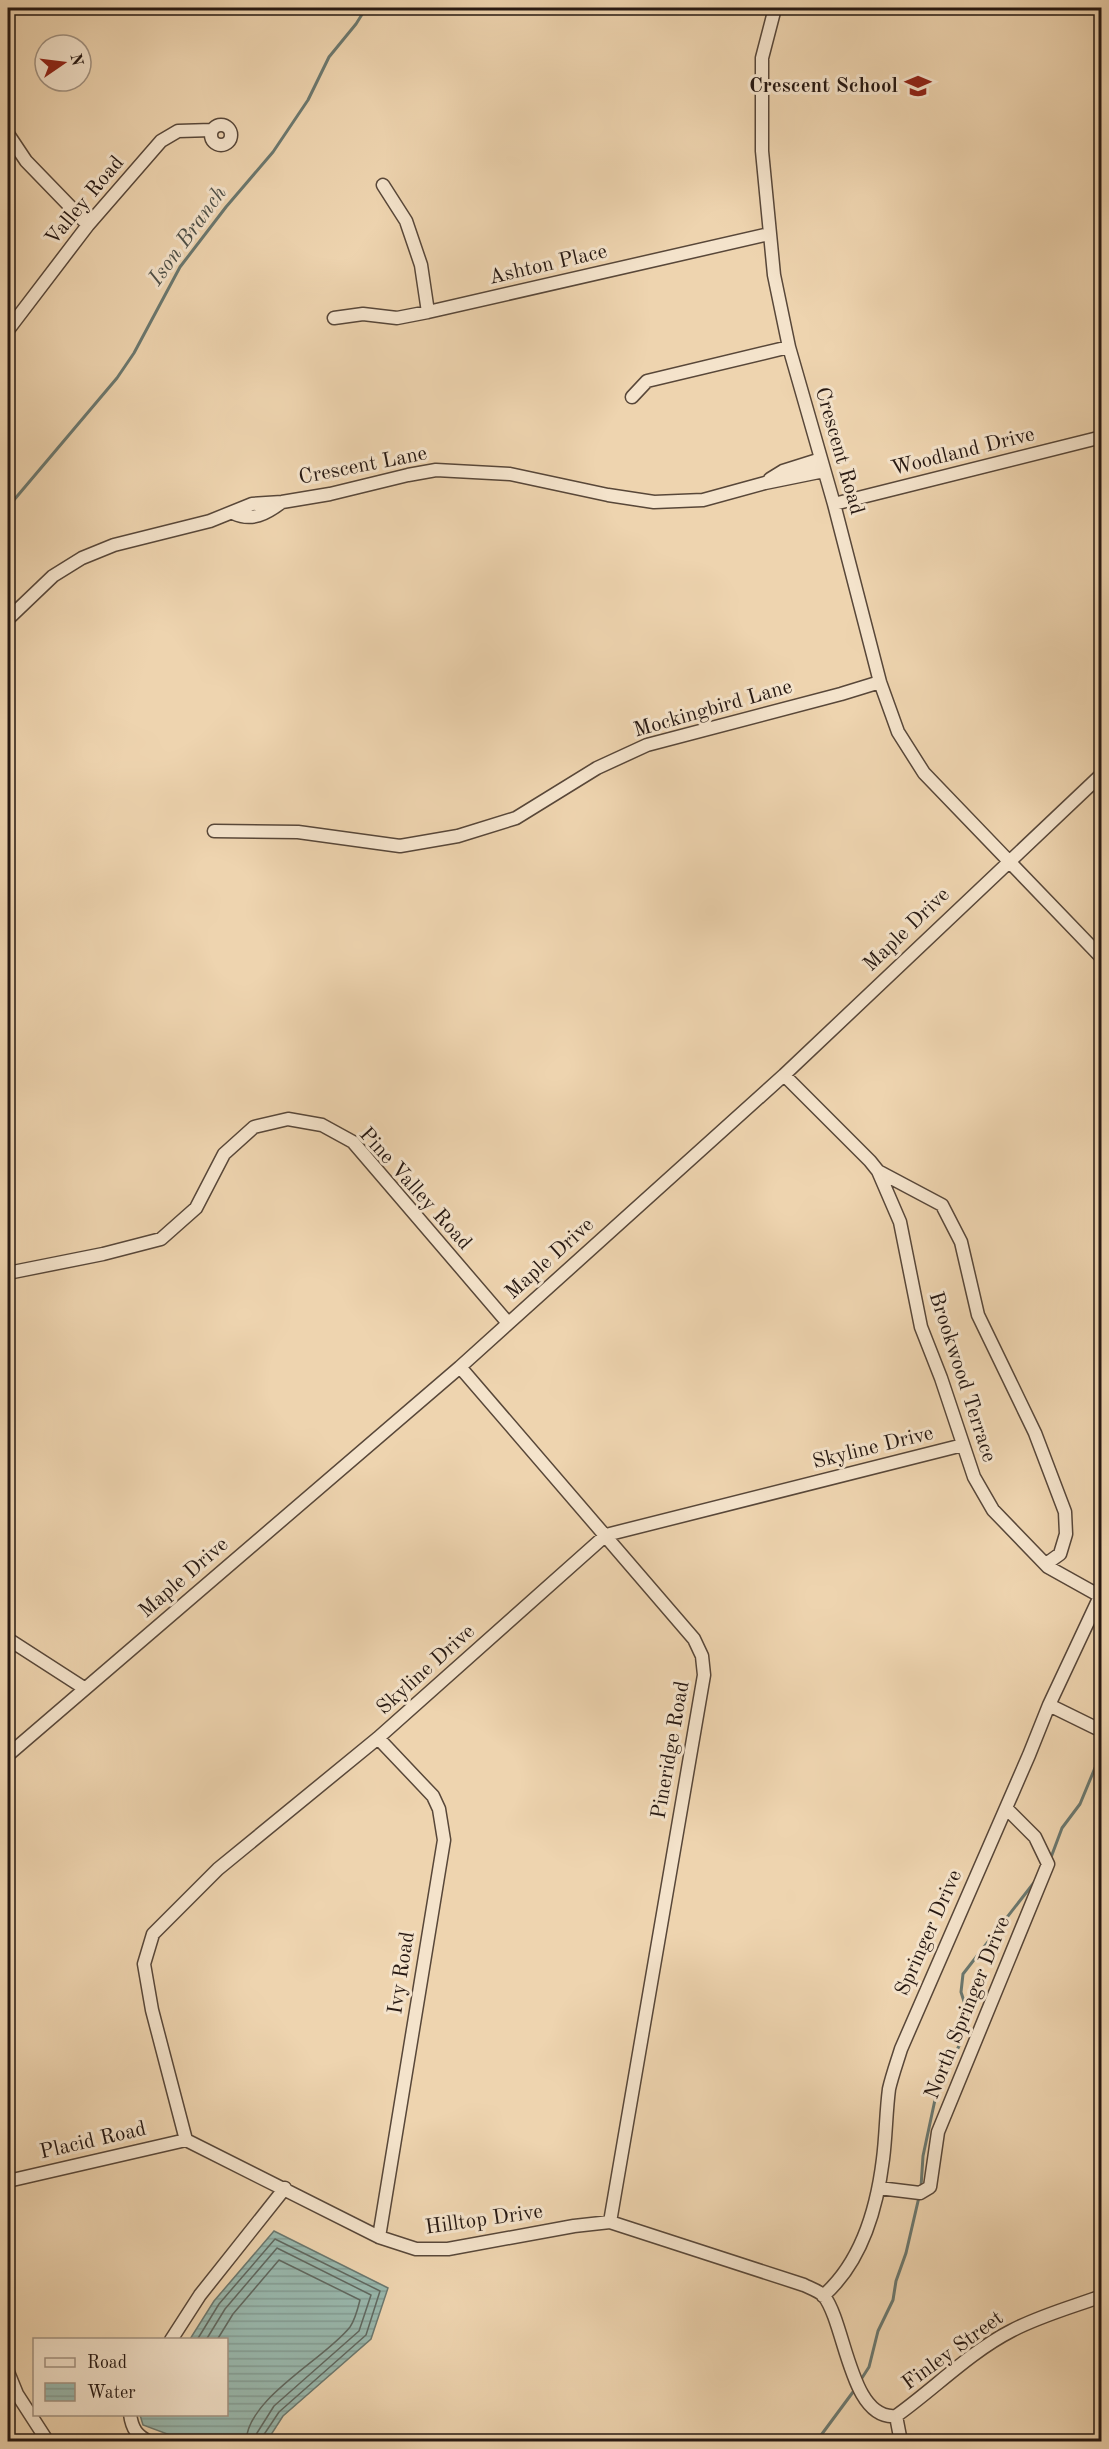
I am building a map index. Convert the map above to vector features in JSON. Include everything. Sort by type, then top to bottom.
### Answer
[{"type":"street","name":"Crescent Road","points":[[775,8],[762,58],[762,151],[774,275],[789,347],[834,504],[880,682],[898,732],[924,773],[1101,958]]},
{"type":"street","name":"Valley Road","points":[[8,330],[88,225],[161,141],[178,131],[212,130]]},
{"type":"street","points":[[8,134],[26,161],[88,225]]},
{"type":"street","points":[[383,185],[406,221],[422,265],[428,312]]},
{"type":"street","name":"Ashton Place","points":[[334,318],[363,314],[397,318],[769,234]]},
{"type":"street","points":[[632,397],[647,381],[789,347]]},
{"type":"street","name":"Woodland Drive","points":[[834,504],[1101,437]]},
{"type":"street","name":"Crescent Lane","points":[[8,619],[54,576],[82,558],[114,545],[233,513],[252,504],[282,502],[436,470],[510,474],[608,495],[654,502],[703,500],[759,486],[783,471],[822,465]]},
{"type":"street","name":"Mockingbird Lane","points":[[214,831],[298,832],[400,846],[458,836],[516,818],[597,768],[647,745],[880,682]]},
{"type":"street","name":"Maple Drive","points":[[8,1755],[460,1367],[784,1075],[1101,774]]},
{"type":"street","name":"Brookwood Terrace","points":[[784,1075],[878,1171],[900,1222],[921,1327],[974,1477],[993,1510],[1046,1564],[1101,1594]]},
{"type":"street","name":"Pine Valley Road","points":[[8,1274],[161,1239],[196,1208],[224,1154],[254,1127],[288,1119],[322,1125],[353,1142],[508,1323]]},
{"type":"street","points":[[878,1171],[942,1205],[961,1242],[978,1315],[1035,1432],[1065,1512],[1066,1534],[1060,1554],[1046,1564]]},
{"type":"street","name":"Pineridge Road","points":[[460,1367],[694,1639],[702,1656],[704,1675],[610,2222]]},
{"type":"street","name":"Skyline Drive","points":[[186,2140],[152,2010],[144,1964],[153,1934],[218,1869],[378,1738],[606,1535],[963,1445]]},
{"type":"street","name":"Springer Drive","points":[[824,2296],[839,2279],[862,2241],[875,2207],[890,2087],[901,2049],[1049,1705],[1101,1594]]},
{"type":"street","points":[[8,1639],[84,1689]]},
{"type":"street","points":[[1049,1705],[1101,1731]]},
{"type":"street","name":"Ivy Road","points":[[378,1738],[433,1797],[439,1809],[444,1840],[379,2236]]},
{"type":"street","name":"North Springer Drive","points":[[879,2188],[920,2193],[930,2187],[938,2132],[1048,1864],[1035,1837],[1006,1808]]},
{"type":"street","name":"Hilltop Drive","points":[[186,2140],[379,2236],[416,2249],[448,2249],[574,2226],[610,2222],[767,2272],[804,2285],[824,2296]]},
{"type":"street","name":"Placid Road","points":[[8,2181],[186,2140]]},
{"type":"street","points":[[172,2338],[200,2295],[285,2188]]},
{"type":"street","points":[[824,2296],[831,2309],[861,2393],[872,2410],[885,2417],[896,2416],[901,2442]]},
{"type":"street","name":"Finley Street","points":[[896,2416],[988,2345],[1011,2331],[1101,2296]]},
{"type":"street","points":[[8,2372],[17,2394],[48,2442]]},
{"type":"street","points":[[130,2416],[132,2427],[140,2437],[150,2442]]},
{"type":"water","points":[[274,2231],[388,2288],[371,2339],[283,2416],[267,2441],[186,2441],[143,2425],[140,2416],[228,2416],[228,2338],[191,2338],[214,2301]]},
{"type":"waterway","name":"Ison Branch","points":[[8,507],[117,378],[134,353],[180,267],[226,207],[273,152],[308,100],[329,57],[366,8]]},
{"type":"waterway","points":[[1050,1860],[1062,1828],[1080,1804],[1102,1751]]},
{"type":"waterway","points":[[921,2187],[923,2156],[936,2095],[965,2033],[968,2014],[961,1992],[963,1974],[1036,1880]]},
{"type":"waterway","points":[[860,2381],[869,2367],[878,2331],[893,2300],[919,2197]]},
{"type":"waterway","points":[[816,2442],[853,2392]]},
{"type":"place","name":"Crescent School","points":[[918,86]]}]
